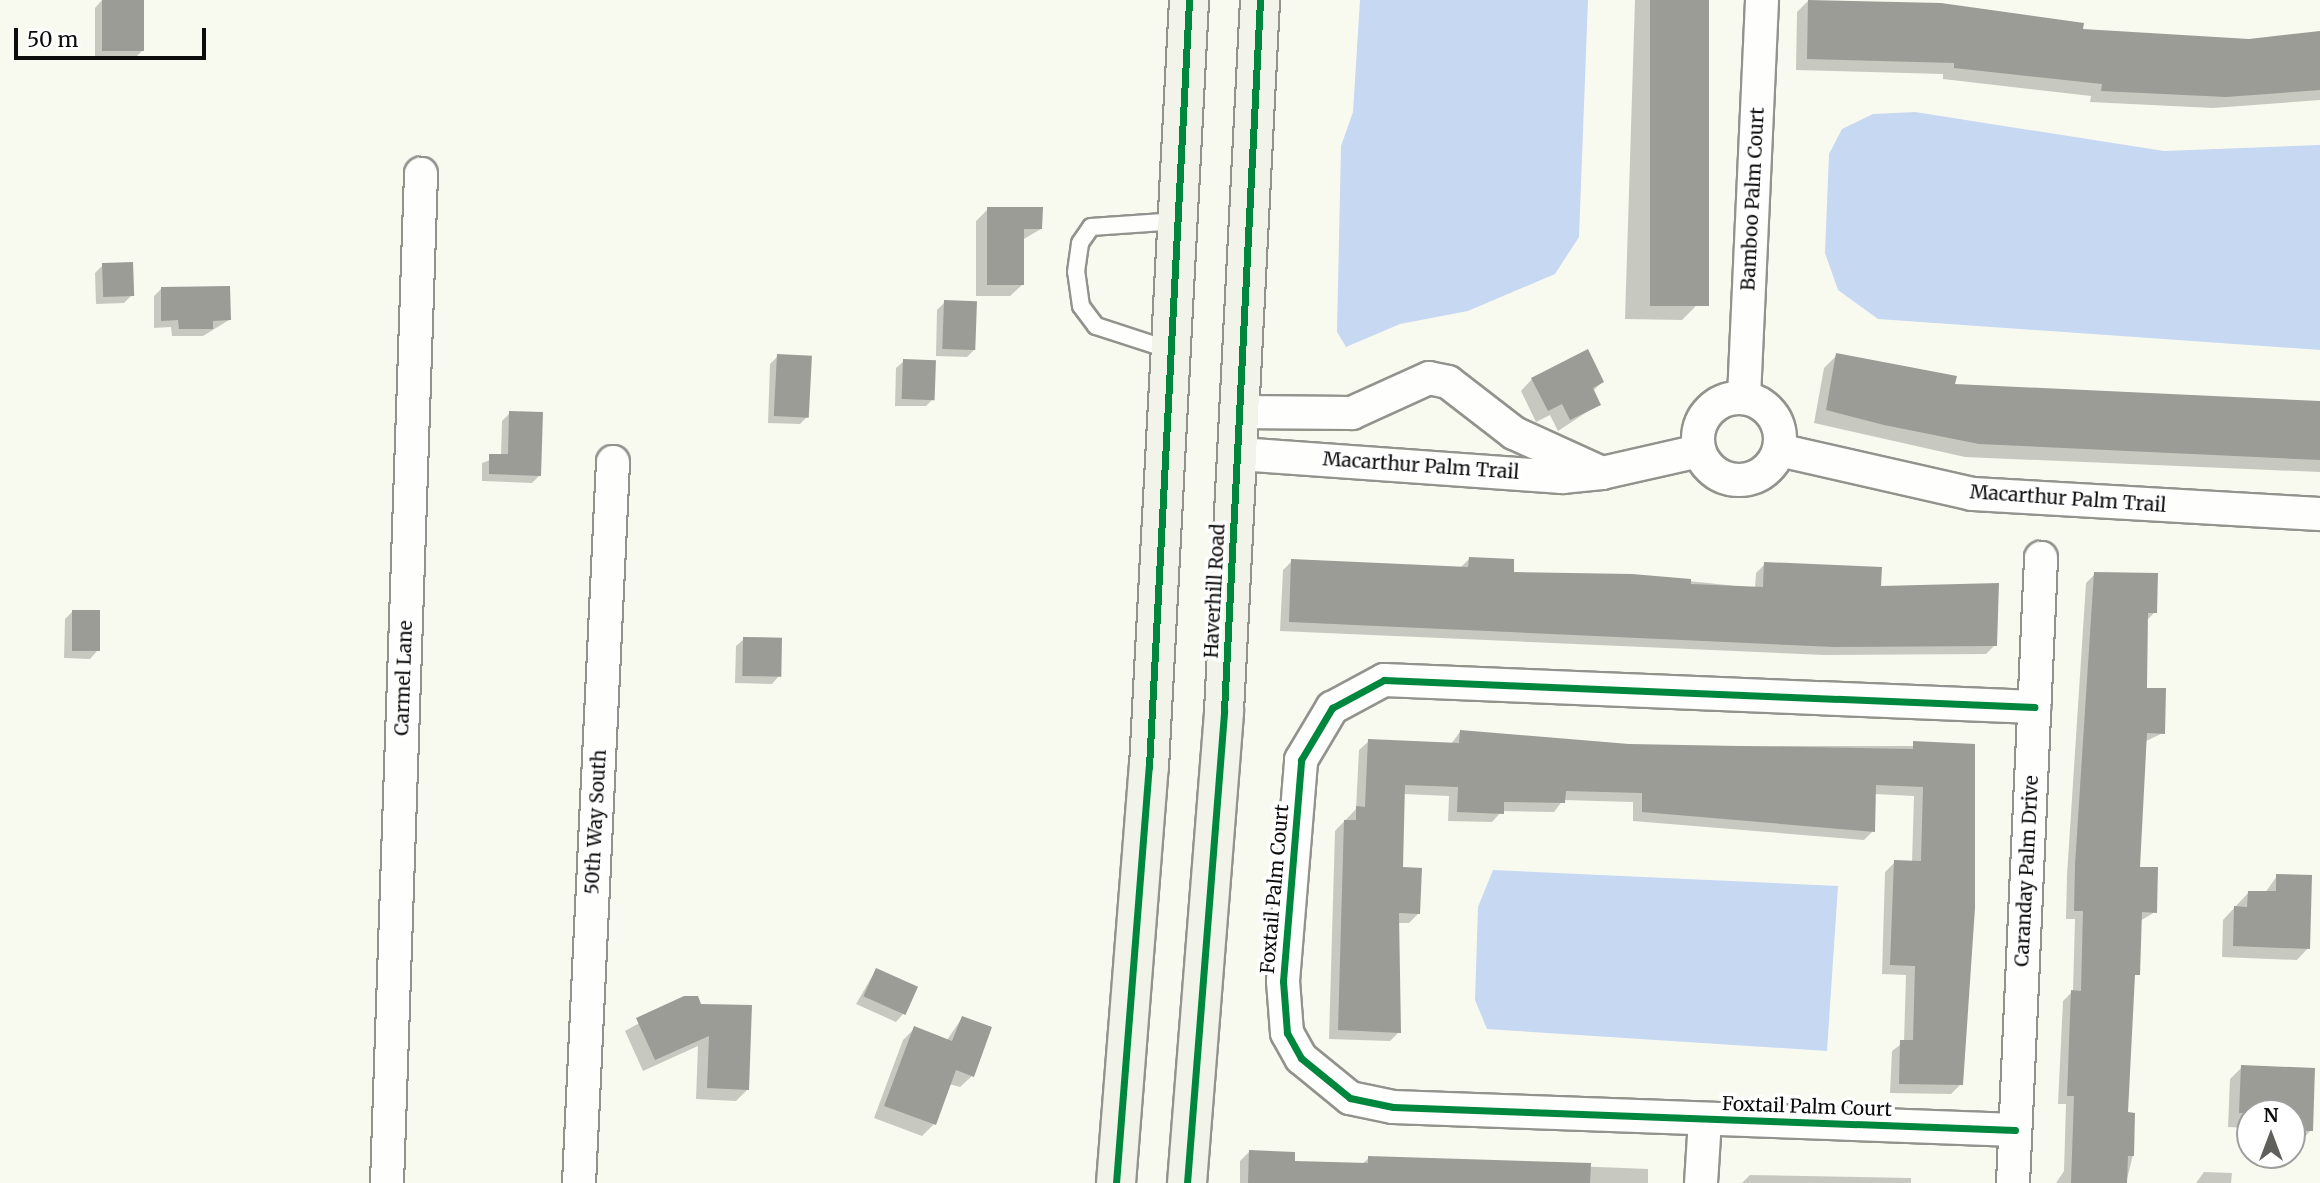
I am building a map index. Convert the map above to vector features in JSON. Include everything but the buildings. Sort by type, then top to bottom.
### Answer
[{"type":"street","points":[[1116,1183],[1173,351],[1189,0]]},
{"type":"street","name":"Haverhill Road","points":[[1187,1183],[1239,454],[1260,0]]},
{"type":"street","name":"Bamboo Palm Court","points":[[1744,397],[1762,0]]},
{"type":"street","name":"Carmel Lane","points":[[387,1183],[421,174]]},
{"type":"street","name":"Macarthur Palm Trail","points":[[1241,412],[1352,413],[1429,378],[1448,382],[1514,433],[1602,473]]},
{"type":"street","points":[[1744,397],[1773,416],[1779,450],[1761,474],[1732,480],[1712,470],[1699,451],[1707,412],[1744,397]]},
{"type":"street","name":"Macarthur Palm Trail","points":[[1779,450],[1972,495],[2320,514]]},
{"type":"street","name":"Macarthur Palm Trail","points":[[1239,454],[1562,477],[1602,473],[1699,451]]},
{"type":"street","name":"50th Way South","points":[[579,1183],[613,462]]},
{"type":"street","name":"Caranday Palm Drive","points":[[2013,1183],[2041,558]]},
{"type":"street","name":"Foxtail Palm Court","points":[[2015,1130],[1393,1107],[1350,1098],[1301,1058],[1282,1010],[1300,774],[1312,734],[1332,708],[1384,680],[2034,707]]},
{"type":"street","points":[[1701,1183],[1705,1119]]},
{"type":"lane","points":[[1173,351],[1096,326],[1080,306],[1076,272],[1080,243],[1091,227],[1179,221]]},
{"type":"water","points":[[1360,0],[1588,0],[1579,237],[1555,274],[1468,311],[1400,324],[1346,347],[1337,332],[1341,146],[1353,112]]},
{"type":"water","points":[[1915,112],[2164,151],[2320,145],[2320,350],[1878,319],[1838,290],[1825,253],[1829,154],[1842,129],[1873,114]]},
{"type":"water","points":[[1493,870],[1838,886],[1827,1051],[1487,1029],[1475,1000],[1478,907]]},
{"type":"cycle path","points":[[1116,1183],[1149,767],[1189,0]]},
{"type":"cycle path","points":[[1187,1183],[1224,711],[1260,0]]},
{"type":"cycle path","points":[[2015,1130],[1393,1107],[1350,1098],[1301,1058],[1287,1033],[1283,981],[1301,760],[1332,708],[1384,680],[2034,707]]}]
